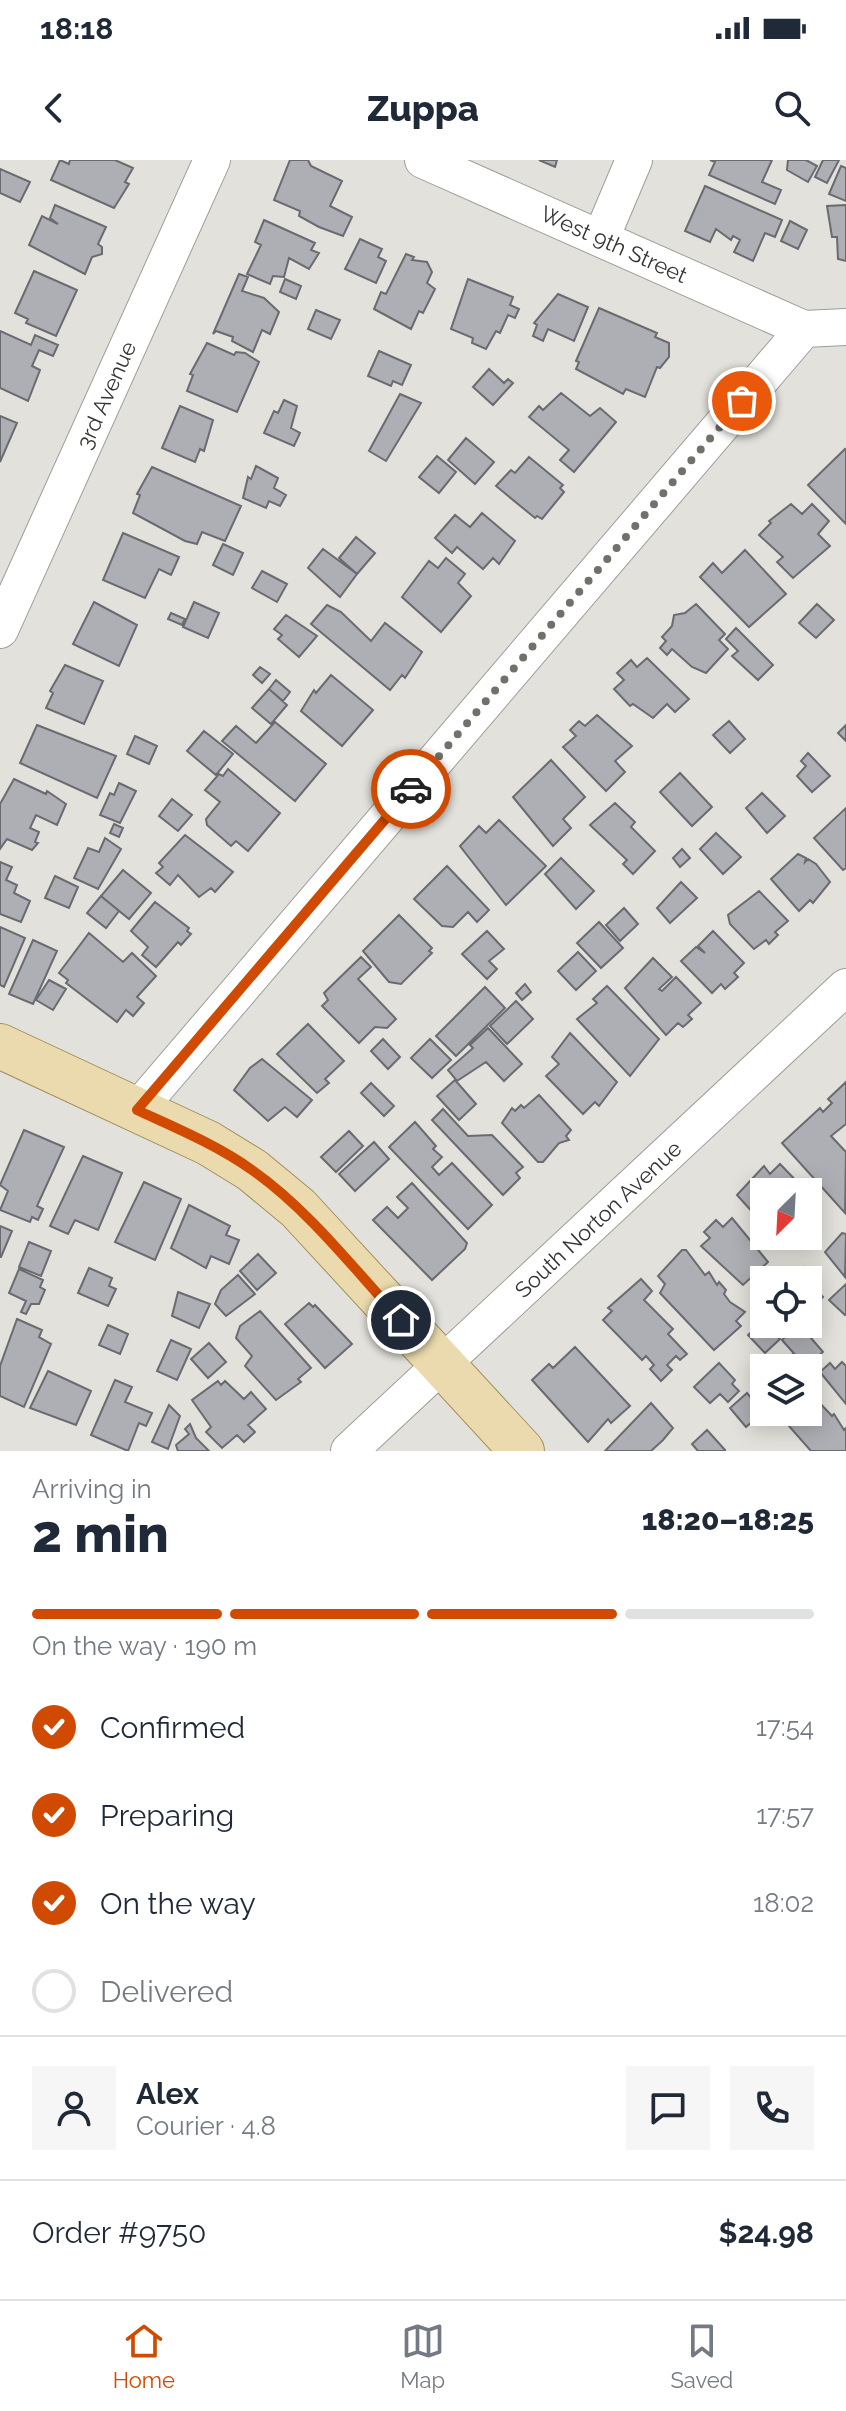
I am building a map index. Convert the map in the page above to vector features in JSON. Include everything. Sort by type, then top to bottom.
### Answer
[{"type":"main road","points":[[0,1046],[208,1143],[252,1170],[298,1208],[522,1451]]},
{"type":"street","name":"3rd Avenue","points":[[0,630],[212,160]]},
{"type":"street","name":"West 9th Street","points":[[423,160],[804,329]]},
{"type":"street","points":[[601,238],[634,160]]},
{"type":"street","points":[[137,1110],[804,329],[846,327]]},
{"type":"street","name":"South Norton Avenue","points":[[349,1451],[846,987]]},
{"type":"building","points":[[60,160],[69,164],[70,160],[115,160],[133,168],[125,182],[129,184],[114,208],[51,180]]},
{"type":"building","points":[[290,160],[308,160],[311,166],[342,181],[330,206],[352,217],[343,236],[319,227],[299,216],[300,211],[274,200]]},
{"type":"building","points":[[539,160],[557,160],[555,167]]},
{"type":"building","points":[[710,160],[772,160],[762,182],[781,190],[775,204],[709,175],[715,162]]},
{"type":"building","points":[[788,160],[806,160],[817,166],[808,182],[787,170]]},
{"type":"building","points":[[823,160],[839,160],[827,183],[815,177]]},
{"type":"building","points":[[841,166],[846,168],[846,201],[829,194]]},
{"type":"building","points":[[0,169],[30,182],[20,202],[0,193]]},
{"type":"building","points":[[705,186],[782,220],[775,237],[765,233],[753,261],[734,252],[740,240],[733,236],[731,240],[716,229],[710,242],[685,231]]},
{"type":"building","points":[[55,205],[106,227],[98,244],[102,247],[102,254],[92,257],[85,274],[29,245],[42,216],[58,224],[50,218]]},
{"type":"building","points":[[846,205],[846,261],[838,259],[837,237],[832,237],[827,206]]},
{"type":"building","points":[[264,220],[315,243],[311,250],[319,253],[309,269],[289,258],[284,277],[273,276],[270,284],[247,274],[261,245],[255,242]]},
{"type":"building","points":[[790,221],[807,230],[798,249],[781,241]]},
{"type":"building","points":[[360,239],[382,249],[378,257],[386,261],[376,283],[345,269]]},
{"type":"building","points":[[406,254],[414,257],[412,260],[427,262],[432,272],[427,283],[435,289],[423,313],[419,311],[411,329],[374,309],[381,292],[386,294]]},
{"type":"building","points":[[34,271],[77,290],[56,336],[26,323],[28,319],[15,313]]},
{"type":"building","points":[[239,274],[248,277],[242,291],[264,298],[279,312],[270,334],[262,330],[253,352],[232,341],[233,337],[216,331],[213,334]]},
{"type":"building","points":[[285,279],[301,286],[296,299],[280,292]]},
{"type":"building","points":[[468,279],[513,297],[510,305],[519,309],[515,318],[508,315],[500,333],[496,331],[486,349],[472,343],[473,338],[451,329]]},
{"type":"building","points":[[558,294],[588,307],[574,341],[548,329],[543,341],[533,336],[537,325],[534,323]]},
{"type":"building","points":[[599,308],[657,333],[655,337],[669,343],[669,357],[660,368],[657,367],[645,397],[626,389],[623,394],[576,369],[579,362],[576,361]]},
{"type":"building","points":[[316,310],[340,320],[331,339],[308,329]]},
{"type":"building","points":[[0,331],[31,345],[35,335],[58,345],[53,356],[39,350],[32,366],[40,370],[28,401],[0,388]]},
{"type":"building","points":[[207,343],[234,355],[236,352],[245,353],[259,362],[237,412],[187,391],[193,375],[190,374]]},
{"type":"building","points":[[379,351],[411,365],[402,385],[393,381],[391,386],[368,376]]},
{"type":"building","points":[[489,369],[504,383],[508,379],[513,383],[493,405],[473,387]]},
{"type":"building","points":[[561,393],[590,416],[600,408],[616,422],[574,472],[560,460],[569,450],[529,417],[539,406],[543,410]]},
{"type":"building","points":[[400,394],[421,403],[386,461],[369,451]]},
{"type":"building","points":[[284,400],[297,406],[291,428],[300,433],[294,446],[264,433],[274,411],[278,413]]},
{"type":"building","points":[[180,406],[213,420],[204,451],[200,449],[195,462],[162,448]]},
{"type":"building","points":[[0,416],[17,423],[0,462]]},
{"type":"building","points":[[466,438],[494,462],[475,484],[448,460]]},
{"type":"building","points":[[846,450],[846,524],[808,485]]},
{"type":"building","points":[[437,456],[456,472],[439,493],[419,477]]},
{"type":"building","points":[[529,457],[563,485],[560,488],[564,492],[542,519],[535,518],[496,486],[511,470],[515,473]]},
{"type":"building","points":[[256,466],[278,478],[274,488],[286,495],[280,506],[269,501],[266,508],[243,498],[248,477],[251,479]]},
{"type":"building","points":[[152,467],[241,506],[225,541],[202,532],[197,544],[185,541],[133,513],[140,495],[137,494]]},
{"type":"building","points":[[791,504],[802,514],[812,504],[829,521],[818,534],[830,546],[793,578],[777,562],[783,557],[759,535],[771,523],[769,521]]},
{"type":"building","points":[[482,513],[515,541],[499,564],[493,558],[483,569],[457,547],[452,553],[435,538],[455,515],[470,527]]},
{"type":"building","points":[[123,533],[179,557],[171,575],[159,569],[145,598],[103,580]]},
{"type":"building","points":[[356,537],[375,553],[357,574],[339,558]]},
{"type":"building","points":[[223,544],[243,553],[233,575],[213,565]]},
{"type":"building","points":[[323,549],[357,574],[340,597],[308,568]]},
{"type":"building","points":[[745,550],[786,594],[749,627],[700,577],[713,563],[722,573]]},
{"type":"building","points":[[446,558],[465,574],[458,583],[471,596],[441,632],[402,597],[429,561],[438,568]]},
{"type":"building","points":[[262,571],[287,584],[277,602],[252,588]]},
{"type":"building","points":[[94,602],[137,625],[119,666],[73,644]]},
{"type":"building","points":[[194,602],[219,613],[208,638],[183,627]]},
{"type":"building","points":[[696,604],[725,634],[719,640],[728,649],[706,673],[692,667],[672,649],[667,655],[660,648],[666,641],[662,637],[672,626],[674,615],[685,613]]},
{"type":"building","points":[[817,604],[834,620],[816,638],[799,623]]},
{"type":"building","points":[[327,605],[341,612],[371,641],[385,623],[422,652],[405,678],[402,675],[390,690],[311,624]]},
{"type":"building","points":[[171,613],[185,619],[182,625],[168,619]]},
{"type":"building","points":[[286,615],[317,636],[299,657],[278,639],[282,635],[274,629]]},
{"type":"building","points":[[736,628],[773,665],[758,680],[732,656],[738,651],[726,639]]},
{"type":"building","points":[[647,658],[689,699],[675,712],[667,704],[653,718],[633,704],[630,706],[614,689],[624,680],[617,673],[631,660],[637,667]]},
{"type":"building","points":[[65,665],[103,681],[84,724],[46,708],[53,693],[50,691]]},
{"type":"building","points":[[260,667],[270,674],[262,683],[253,675]]},
{"type":"building","points":[[331,675],[373,710],[342,746],[301,711],[314,690],[316,693]]},
{"type":"building","points":[[276,680],[290,692],[283,701],[269,689]]},
{"type":"building","points":[[269,689],[287,705],[271,724],[252,708]]},
{"type":"building","points":[[597,715],[632,746],[615,761],[625,772],[606,791],[563,747],[576,736],[570,730],[579,721],[585,726]]},
{"type":"building","points":[[729,721],[745,739],[730,753],[713,735]]},
{"type":"building","points":[[275,722],[326,764],[295,801],[222,741],[236,726],[256,743]]},
{"type":"building","points":[[37,725],[116,756],[97,798],[20,763]]},
{"type":"building","points":[[846,725],[846,741],[838,733]]},
{"type":"building","points":[[204,731],[233,754],[216,775],[187,751]]},
{"type":"building","points":[[135,736],[157,746],[149,764],[127,754]]},
{"type":"building","points":[[808,753],[830,776],[812,792],[797,776],[806,766],[801,761]]},
{"type":"building","points":[[551,760],[585,797],[563,819],[571,828],[553,846],[513,797]]},
{"type":"building","points":[[228,769],[280,813],[248,851],[236,841],[231,846],[207,825],[206,819],[220,802],[205,790]]},
{"type":"building","points":[[680,773],[712,807],[692,826],[660,792]]},
{"type":"building","points":[[14,779],[46,794],[47,791],[66,804],[57,825],[36,815],[30,828],[39,832],[35,842],[38,843],[32,850],[7,839],[0,849],[0,804]]},
{"type":"building","points":[[119,783],[136,791],[120,823],[100,815],[110,793],[114,795]]},
{"type":"building","points":[[762,793],[785,816],[767,833],[746,808]]},
{"type":"building","points":[[172,799],[192,815],[178,831],[159,816]]},
{"type":"building","points":[[615,803],[635,822],[631,827],[655,851],[633,874],[623,864],[627,860],[590,825]]},
{"type":"building","points":[[846,808],[846,868],[843,870],[814,838]]},
{"type":"building","points":[[499,820],[546,866],[506,905],[460,846],[479,826],[486,833]]},
{"type":"building","points":[[114,824],[123,828],[119,837],[110,833]]},
{"type":"building","points":[[716,833],[741,857],[723,874],[700,849]]},
{"type":"building","points":[[185,835],[233,872],[215,892],[211,888],[199,897],[178,875],[170,885],[156,873],[163,867],[159,863]]},
{"type":"building","points":[[105,838],[121,849],[98,889],[74,878],[88,848],[99,852]]},
{"type":"building","points":[[682,849],[690,858],[680,867],[673,858]]},
{"type":"building","points":[[798,854],[806,858],[805,862],[808,859],[816,864],[830,882],[813,903],[810,900],[799,911],[771,879]]},
{"type":"building","points":[[561,858],[594,891],[576,909],[545,874]]},
{"type":"building","points":[[0,862],[12,867],[6,880],[17,885],[14,893],[30,901],[21,922],[0,914]]},
{"type":"building","points":[[447,866],[489,910],[477,922],[468,912],[453,927],[442,926],[414,899]]},
{"type":"building","points":[[123,870],[151,893],[129,919],[101,896]]},
{"type":"building","points":[[55,876],[78,887],[69,908],[45,898]]},
{"type":"building","points":[[681,882],[697,898],[670,923],[657,908]]},
{"type":"building","points":[[759,891],[788,921],[775,932],[778,935],[769,944],[766,940],[754,949],[730,924],[728,915]]},
{"type":"building","points":[[101,896],[119,911],[106,928],[87,913]]},
{"type":"building","points":[[155,902],[189,928],[187,931],[191,934],[181,945],[178,942],[156,967],[142,955],[148,947],[131,931]]},
{"type":"building","points":[[624,908],[638,924],[620,941],[606,925]]},
{"type":"building","points":[[399,915],[432,948],[429,951],[432,953],[401,984],[389,982],[363,951]]},
{"type":"building","points":[[599,922],[623,948],[601,968],[577,943]]},
{"type":"building","points":[[0,927],[25,938],[4,987],[0,985]]},
{"type":"building","points":[[487,931],[504,949],[489,961],[497,969],[487,979],[462,954]]},
{"type":"building","points":[[713,931],[744,963],[734,973],[738,977],[725,989],[721,984],[712,993],[681,961],[696,947],[705,953],[698,946]]},
{"type":"building","points":[[89,933],[123,962],[132,953],[156,976],[137,997],[144,1003],[133,1016],[126,1010],[117,1022],[66,983],[68,980],[59,973]]},
{"type":"building","points":[[33,940],[57,951],[33,1004],[9,994]]},
{"type":"building","points":[[578,952],[596,971],[576,990],[558,971]]},
{"type":"building","points":[[361,957],[371,967],[358,979],[396,1019],[387,1028],[375,1027],[359,1043],[322,1006],[328,1000],[324,993]]},
{"type":"building","points":[[653,958],[672,977],[659,989],[662,991],[676,977],[701,1003],[688,1015],[692,1019],[683,1027],[678,1023],[666,1035],[625,988]]},
{"type":"building","points":[[49,980],[66,989],[53,1010],[36,1000]]},
{"type":"building","points":[[525,984],[531,992],[522,1000],[516,993]]},
{"type":"building","points":[[607,986],[659,1039],[630,1076],[577,1019],[597,1003],[593,999]]},
{"type":"building","points":[[485,987],[505,1008],[456,1056],[436,1036]]},
{"type":"building","points":[[516,1001],[533,1019],[507,1044],[490,1026]]},
{"type":"building","points":[[308,1024],[344,1061],[325,1079],[329,1083],[317,1093],[277,1054]]},
{"type":"building","points":[[488,1028],[522,1064],[504,1081],[486,1062],[457,1081],[448,1070],[473,1048],[470,1045]]},
{"type":"building","points":[[570,1033],[617,1082],[599,1106],[595,1102],[583,1114],[546,1076],[559,1064],[552,1057]]},
{"type":"building","points":[[383,1039],[400,1057],[388,1069],[371,1051]]},
{"type":"building","points":[[430,1039],[451,1060],[432,1078],[411,1058]]},
{"type":"building","points":[[262,1059],[312,1100],[297,1117],[285,1107],[268,1121],[234,1090],[250,1068]]},
{"type":"building","points":[[455,1080],[476,1104],[459,1120],[437,1096]]},
{"type":"building","points":[[846,1082],[846,1124],[831,1136],[846,1152],[845,1213],[822,1187],[822,1178],[814,1178],[782,1143],[820,1108],[823,1112],[832,1103],[828,1099]]},
{"type":"building","points":[[371,1083],[394,1106],[384,1116],[361,1093]]},
{"type":"building","points":[[539,1095],[571,1130],[566,1136],[569,1140],[559,1143],[543,1162],[538,1162],[502,1123],[512,1108],[515,1111],[521,1105],[524,1108]]},
{"type":"building","points":[[443,1109],[468,1136],[492,1135],[523,1167],[516,1173],[520,1178],[503,1195],[432,1120]]},
{"type":"building","points":[[415,1122],[442,1157],[432,1167],[439,1175],[452,1163],[492,1205],[468,1229],[389,1147]]},
{"type":"building","points":[[24,1130],[64,1147],[37,1206],[43,1209],[38,1220],[32,1217],[30,1222],[0,1210],[8,1191],[0,1185]]},
{"type":"building","points":[[349,1131],[363,1146],[336,1172],[321,1157]]},
{"type":"building","points":[[374,1142],[389,1159],[355,1191],[339,1174]]},
{"type":"building","points":[[83,1156],[122,1173],[98,1230],[75,1220],[68,1234],[50,1226]]},
{"type":"building","points":[[780,1164],[794,1178],[753,1178],[764,1166],[770,1174]]},
{"type":"building","points":[[750,1181],[750,1209],[737,1195]]},
{"type":"building","points":[[144,1182],[181,1199],[155,1260],[115,1242]]},
{"type":"building","points":[[412,1183],[467,1243],[465,1249],[432,1280],[373,1220],[387,1207],[398,1218],[408,1208],[397,1197]]},
{"type":"building","points":[[189,1205],[230,1226],[226,1235],[239,1240],[229,1264],[211,1256],[206,1268],[171,1248]]},
{"type":"building","points":[[732,1218],[750,1240],[750,1250],[758,1250],[768,1262],[764,1266],[750,1266],[750,1279],[743,1285],[701,1246],[710,1238],[704,1232],[716,1220],[723,1227]]},
{"type":"building","points":[[0,1226],[12,1231],[1,1257],[0,1257]]},
{"type":"building","points":[[842,1233],[846,1234],[845,1277],[825,1252]]},
{"type":"building","points":[[29,1242],[51,1251],[41,1276],[19,1267]]},
{"type":"building","points":[[682,1250],[686,1250],[705,1275],[709,1272],[717,1285],[719,1282],[730,1302],[745,1312],[736,1321],[741,1326],[714,1350],[660,1293],[665,1284],[658,1276]]},
{"type":"building","points":[[258,1254],[276,1273],[257,1290],[240,1271]]},
{"type":"building","points":[[89,1268],[112,1278],[109,1286],[116,1289],[108,1306],[78,1293]]},
{"type":"building","points":[[19,1269],[43,1280],[40,1287],[45,1290],[39,1304],[31,1304],[26,1314],[21,1312],[26,1301],[9,1293]]},
{"type":"building","points":[[238,1275],[255,1294],[226,1316],[215,1304],[221,1290]]},
{"type":"building","points":[[641,1279],[652,1291],[644,1300],[673,1329],[668,1334],[687,1354],[680,1360],[676,1356],[667,1365],[672,1370],[661,1381],[650,1369],[654,1365],[646,1356],[642,1360],[603,1320],[612,1311],[608,1308]]},
{"type":"building","points":[[846,1284],[846,1314],[845,1315],[829,1300]]},
{"type":"building","points":[[178,1292],[210,1304],[199,1328],[172,1316]]},
{"type":"building","points":[[309,1303],[313,1307],[315,1305],[352,1344],[325,1368],[285,1324]]},
{"type":"building","points":[[260,1311],[311,1368],[298,1379],[301,1382],[276,1400],[245,1366],[252,1356],[236,1338],[240,1326]]},
{"type":"building","points":[[17,1319],[42,1330],[39,1337],[51,1344],[24,1407],[0,1396],[0,1366]]},
{"type":"building","points":[[108,1325],[128,1334],[120,1354],[99,1345]]},
{"type":"building","points":[[751,1338],[780,1339],[765,1353]]},
{"type":"building","points":[[811,1338],[823,1352],[794,1354],[782,1340]]},
{"type":"building","points":[[171,1340],[191,1349],[177,1380],[157,1371]]},
{"type":"building","points":[[209,1343],[226,1362],[208,1378],[191,1359]]},
{"type":"building","points":[[575,1347],[630,1406],[611,1423],[608,1419],[588,1442],[532,1380],[549,1364],[553,1368]]},
{"type":"building","points":[[842,1362],[846,1366],[846,1404],[822,1374],[822,1370],[830,1363],[835,1369]]},
{"type":"building","points":[[719,1363],[735,1380],[732,1384],[739,1391],[728,1402],[720,1394],[710,1403],[694,1387]]},
{"type":"building","points":[[48,1371],[91,1391],[76,1425],[30,1408]]},
{"type":"building","points":[[115,1380],[132,1387],[125,1402],[152,1413],[146,1426],[139,1423],[128,1451],[91,1435]]},
{"type":"building","points":[[218,1381],[221,1385],[225,1381],[244,1399],[251,1392],[266,1409],[248,1425],[255,1432],[244,1442],[237,1435],[222,1448],[206,1432],[211,1427],[192,1400]]},
{"type":"building","points":[[747,1393],[750,1397],[750,1423],[746,1427],[730,1408]]},
{"type":"building","points":[[651,1403],[673,1428],[663,1440],[651,1451],[605,1451]]},
{"type":"building","points":[[169,1405],[180,1416],[168,1449],[152,1442]]},
{"type":"building","points":[[822,1405],[832,1416],[834,1414],[844,1430],[846,1428],[846,1451],[811,1451],[789,1426],[822,1426]]},
{"type":"building","points":[[190,1424],[196,1438],[209,1451],[178,1451],[176,1445],[189,1434],[185,1429]]},
{"type":"building","points":[[707,1430],[725,1451],[698,1451],[692,1444]]},
{"type":"way so far","points":[[411,789],[742,401]]},
{"type":"route","points":[[401,1320],[298,1208],[252,1170],[208,1143],[137,1110],[411,789]]}]
